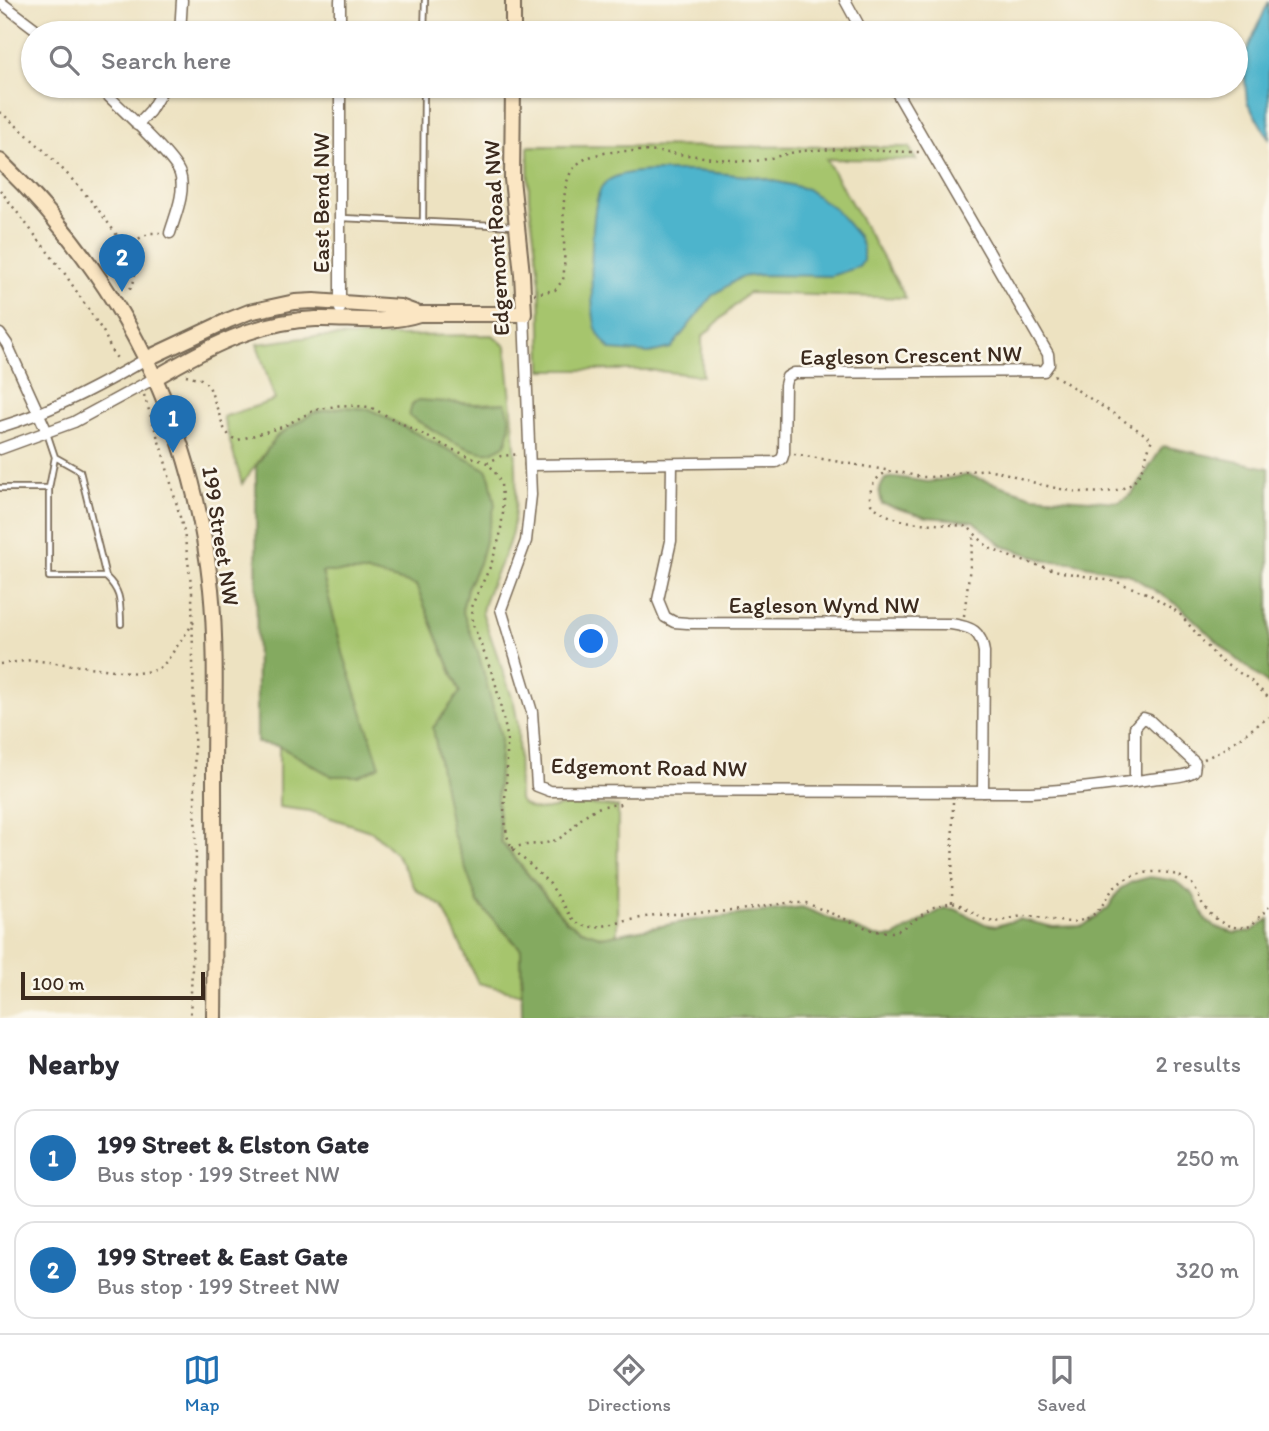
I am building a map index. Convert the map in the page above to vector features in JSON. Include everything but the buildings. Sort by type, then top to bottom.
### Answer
[{"type":"street","points":[[181,21],[182,0]]},
{"type":"street","points":[[340,0],[340,21]]},
{"type":"street","points":[[513,0],[513,21]]},
{"type":"street","points":[[845,0],[856,21]]},
{"type":"street","points":[[0,2],[25,21]]},
{"type":"street","points":[[110,98],[181,174],[180,199],[170,233]]},
{"type":"street","points":[[137,125],[158,98]]},
{"type":"street","name":"East Bend NW","points":[[340,98],[340,320]]},
{"type":"street","name":"Edgemont Road NW","points":[[513,98],[512,179],[523,295],[530,521],[526,541],[501,609],[533,712],[537,786],[550,791],[1069,790],[1188,775],[1194,771],[1195,763]]},
{"type":"street","name":"Eagleson Crescent NW","points":[[785,453],[785,385],[787,377],[794,373],[1044,371],[1049,364],[1048,354],[901,98]]},
{"type":"street","name":"199 Street NW","points":[[0,161],[79,248],[119,307],[155,378],[190,474],[204,539],[211,592],[214,654],[214,1018]]},
{"type":"street","points":[[0,427],[41,414],[206,329],[249,312],[295,302],[400,307],[419,314]]},
{"type":"street","points":[[0,449],[100,409],[194,356],[248,331],[276,323],[315,319],[400,320],[419,314],[524,314]]},
{"type":"street","points":[[0,334],[41,414],[47,432]]},
{"type":"street","points":[[529,459],[768,464],[782,459],[785,453]]},
{"type":"street","name":"Eagleson Wynd NW","points":[[672,464],[671,541],[658,600],[665,617],[674,622],[964,626]]},
{"type":"street","points":[[964,626],[976,632],[982,640],[984,652],[983,792]]},
{"type":"street","points":[[1135,781],[1135,727],[1143,718],[1149,720],[1195,763]]},
{"type":"lane","points":[[424,21],[425,0]]},
{"type":"lane","points":[[424,98],[424,222]]},
{"type":"lane","points":[[341,218],[516,226]]},
{"type":"lane","points":[[47,432],[55,457],[49,488],[50,577],[106,577]]},
{"type":"lane","points":[[55,457],[80,471],[106,577],[116,586],[120,600],[121,624]]},
{"type":"lane","points":[[0,488],[49,488]]},
{"type":"path","points":[[0,112],[41,149],[113,229],[133,260],[135,280],[130,289]]},
{"type":"path","points":[[523,295],[555,290],[563,280],[566,182],[576,166],[592,155],[608,152],[672,152],[754,161],[807,151],[932,152]]},
{"type":"path","points":[[0,190],[65,274],[104,333],[113,354],[118,357]]},
{"type":"path","points":[[124,246],[150,233],[170,233]]},
{"type":"path","points":[[785,453],[928,477],[971,470],[993,470],[1057,488],[1083,491],[1106,491],[1129,485],[1139,475],[1152,439],[1063,380],[1044,371]]},
{"type":"path","points":[[184,374],[201,379],[209,386],[224,428],[230,437],[238,440],[282,427],[315,410],[341,404],[370,407],[451,449],[487,463],[494,470],[501,484],[502,524],[491,565],[471,607],[472,622],[495,681],[507,735],[508,770],[504,812],[507,836],[512,848],[550,884],[572,918],[579,924],[589,927],[655,915],[732,911],[806,903],[874,931],[892,932],[934,907],[952,902],[990,921],[1028,916],[1074,922],[1089,917],[1100,909],[1117,885],[1129,877],[1151,872],[1184,878],[1193,885],[1209,914],[1236,928],[1251,926],[1269,907]]},
{"type":"path","points":[[147,401],[146,407],[164,457],[184,532],[194,622],[196,864],[190,1018]]},
{"type":"path","points":[[487,463],[512,453],[529,459]]},
{"type":"path","points":[[891,471],[877,480],[869,492],[871,504],[878,510],[888,516],[926,525],[963,526],[989,548],[1016,559],[1062,572],[1117,582],[1149,594],[1179,613],[1219,660],[1249,680],[1269,698]]},
{"type":"path","points":[[964,626],[974,533]]},
{"type":"path","points":[[0,664],[32,660],[137,673],[157,670],[166,662],[194,622]]},
{"type":"path","points":[[1195,763],[1221,751],[1269,717]]},
{"type":"path","points":[[512,848],[558,839],[589,812],[603,806],[623,804],[622,791]]},
{"type":"path","points":[[952,902],[953,792]]},
{"type":"green space","points":[[528,146],[909,147],[916,160],[826,159],[906,298],[748,293],[702,337],[702,376],[649,370],[542,370],[540,282],[529,199]]},
{"type":"green space","points":[[493,335],[506,347],[516,484],[510,538],[482,612],[514,703],[518,725],[519,800],[531,809],[538,810],[578,805],[618,807],[617,934],[602,937],[581,930],[566,921],[502,842],[497,800],[501,737],[462,610],[467,588],[479,563],[385,418],[369,409],[277,436],[242,484],[223,417],[275,400],[257,344],[310,337]]},
{"type":"green space","points":[[418,400],[505,403],[510,424],[505,445],[492,451],[481,452],[448,439],[409,416],[412,405]]},
{"type":"green space","points":[[343,407],[369,409],[486,469],[490,478],[495,505],[479,563],[467,588],[462,610],[478,652],[501,737],[497,800],[501,842],[566,921],[581,930],[603,937],[688,921],[802,907],[875,937],[894,937],[944,908],[955,909],[985,924],[996,926],[1019,919],[1053,927],[1083,926],[1108,908],[1120,889],[1150,877],[1175,881],[1193,894],[1206,920],[1218,928],[1234,933],[1252,931],[1269,919],[1269,1018],[522,1018],[521,949],[478,903],[452,831],[433,728],[460,692],[416,585],[367,572],[322,572],[343,653],[380,766],[359,776],[332,776],[279,746],[257,743],[256,466],[277,436],[313,413]]},
{"type":"green space","points":[[1163,446],[1269,468],[1269,685],[1178,605],[1128,574],[1071,562],[1048,561],[1003,546],[973,521],[927,517],[882,504],[879,490],[885,479],[895,477],[928,482],[968,475],[1033,496],[1119,502],[1132,494]]},
{"type":"green space","points":[[367,571],[416,585],[460,693],[433,728],[478,903],[521,949],[522,994],[478,983],[443,907],[416,890],[397,855],[373,832],[310,811],[279,807],[279,746],[332,776],[343,653],[322,572]]},
{"type":"water","points":[[1269,1],[1269,139],[1247,102],[1248,48]]},
{"type":"water","points":[[696,171],[758,177],[807,189],[835,209],[858,236],[863,248],[863,261],[859,267],[831,276],[741,277],[712,296],[671,348],[649,353],[611,350],[597,332],[592,299],[593,232],[598,195],[603,185],[611,179],[633,172]]},
{"type":"place","name":"199 Street & East Gate","points":[[122,292]]},
{"type":"place","name":"199 Street & Elston Gate","points":[[173,453]]}]
